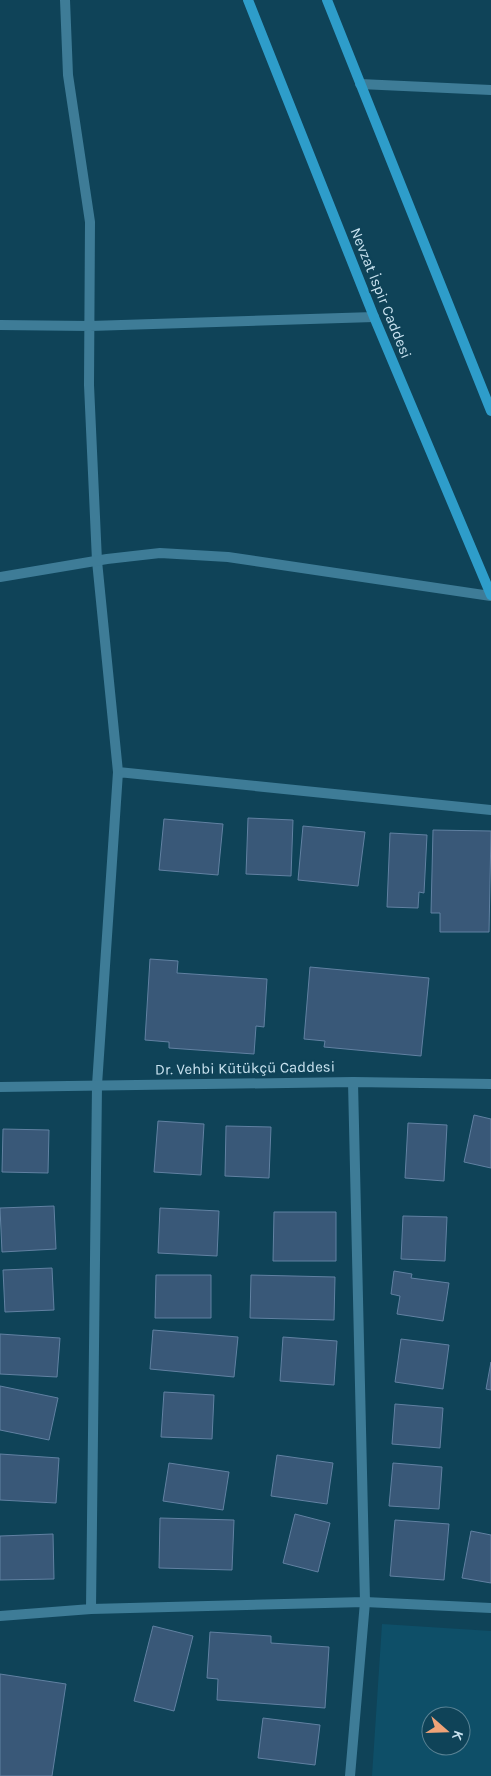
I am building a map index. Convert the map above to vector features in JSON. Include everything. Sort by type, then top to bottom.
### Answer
[{"type":"main road","name":"Nevzat İspir Caddesi","points":[[248,0],[374,317],[491,596]]},
{"type":"main road","points":[[327,0],[491,411]]},
{"type":"street","points":[[65,0],[68,75],[90,222],[89,385],[97,561],[118,772],[96,1085],[91,1609]]},
{"type":"street","points":[[360,84],[491,90]]},
{"type":"street","points":[[0,325],[90,326],[374,317]]},
{"type":"street","points":[[0,576],[160,553],[228,557],[491,596]]},
{"type":"street","points":[[118,772],[491,810]]},
{"type":"street","points":[[350,1776],[365,1602],[353,1082]]},
{"type":"street","name":"Dr. Vehbi Kütükçü Caddesi","points":[[0,1087],[353,1082],[491,1084]]},
{"type":"street","points":[[0,1616],[91,1609],[365,1602],[491,1608]]},
{"type":"shaded area","points":[[382,1624],[491,1631],[491,1776],[372,1776]]},
{"type":"building","points":[[248,818],[293,820],[291,876],[246,874]]},
{"type":"building","points":[[164,819],[223,824],[218,875],[159,870]]},
{"type":"building","points":[[303,826],[365,832],[358,886],[298,880]]},
{"type":"building","points":[[433,830],[491,831],[489,932],[440,932],[440,913],[431,913]]},
{"type":"building","points":[[390,833],[427,835],[424,893],[419,892],[418,908],[387,907]]},
{"type":"building","points":[[150,959],[178,961],[177,973],[267,979],[264,1027],[256,1026],[254,1054],[169,1048],[169,1042],[145,1040]]},
{"type":"building","points":[[310,967],[429,978],[421,1056],[324,1047],[325,1041],[304,1039]]},
{"type":"building","points":[[474,1115],[491,1119],[491,1168],[464,1162]]},
{"type":"building","points":[[158,1121],[204,1124],[201,1175],[154,1172]]},
{"type":"building","points":[[408,1123],[447,1125],[444,1181],[405,1178]]},
{"type":"building","points":[[226,1126],[271,1127],[269,1178],[225,1176]]},
{"type":"building","points":[[3,1129],[49,1130],[48,1173],[2,1172]]},
{"type":"building","points":[[54,1206],[56,1249],[2,1252],[0,1208]]},
{"type":"building","points":[[160,1208],[219,1211],[217,1256],[158,1253]]},
{"type":"building","points":[[274,1212],[336,1212],[336,1261],[273,1261]]},
{"type":"building","points":[[403,1216],[447,1217],[445,1261],[401,1259]]},
{"type":"building","points":[[52,1268],[54,1310],[5,1312],[3,1270]]},
{"type":"building","points":[[394,1271],[412,1274],[411,1278],[449,1283],[443,1321],[397,1314],[400,1296],[391,1294]]},
{"type":"building","points":[[156,1275],[211,1275],[211,1318],[155,1318]]},
{"type":"building","points":[[251,1275],[335,1277],[334,1320],[250,1318]]},
{"type":"building","points":[[153,1330],[238,1337],[234,1377],[150,1369]]},
{"type":"building","points":[[0,1334],[60,1338],[57,1377],[0,1374]]},
{"type":"building","points":[[283,1337],[337,1341],[334,1385],[280,1381]]},
{"type":"building","points":[[401,1339],[449,1345],[443,1389],[395,1382]]},
{"type":"building","points":[[491,1362],[491,1390],[486,1389]]},
{"type":"building","points":[[0,1386],[58,1398],[49,1440],[0,1430]]},
{"type":"building","points":[[164,1392],[214,1395],[212,1439],[161,1437]]},
{"type":"building","points":[[395,1404],[443,1408],[440,1448],[392,1444]]},
{"type":"building","points":[[0,1454],[59,1458],[56,1503],[0,1500]]},
{"type":"building","points":[[277,1455],[333,1463],[327,1504],[271,1496]]},
{"type":"building","points":[[169,1463],[229,1472],[223,1510],[163,1501]]},
{"type":"building","points":[[393,1463],[442,1467],[439,1509],[389,1506]]},
{"type":"building","points":[[295,1514],[330,1523],[318,1572],[283,1563]]},
{"type":"building","points":[[160,1518],[234,1520],[232,1570],[159,1568]]},
{"type":"building","points":[[395,1520],[449,1524],[444,1580],[390,1576]]},
{"type":"building","points":[[471,1531],[491,1535],[491,1583],[462,1578]]},
{"type":"building","points":[[53,1534],[54,1579],[0,1580],[0,1536]]},
{"type":"building","points":[[153,1626],[193,1636],[174,1711],[134,1701]]},
{"type":"building","points":[[210,1632],[271,1636],[271,1643],[329,1647],[325,1708],[217,1700],[218,1679],[207,1678]]},
{"type":"building","points":[[0,1674],[66,1684],[52,1776],[0,1776]]},
{"type":"building","points":[[263,1718],[320,1725],[315,1765],[258,1758]]}]
